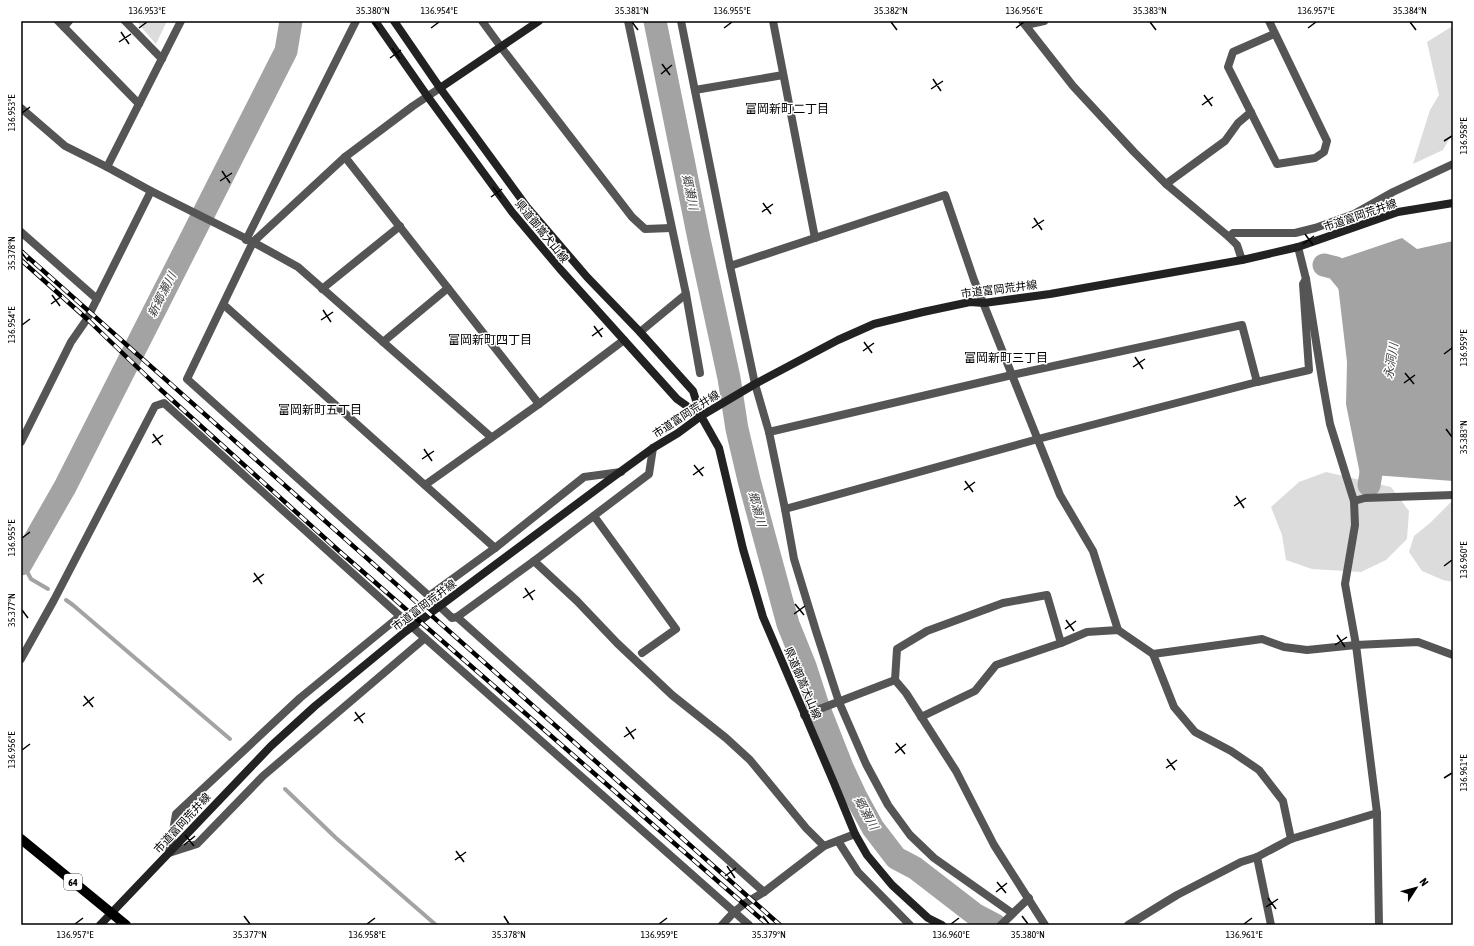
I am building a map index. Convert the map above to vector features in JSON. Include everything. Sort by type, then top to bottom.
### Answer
[{"type":"main road","name":"64","points":[[21,839],[126,925]]},
{"type":"street","points":[[125,21],[162,59]]},
{"type":"street","points":[[107,167],[181,21]]},
{"type":"street","points":[[356,21],[250,241],[224,305],[187,379],[452,618],[457,617],[534,561],[649,474],[653,448]]},
{"type":"street","name":"県道御嵩犬山線","points":[[375,21],[428,97],[512,212],[560,269],[677,399],[701,416]]},
{"type":"street","name":"県道御嵩犬山線","points":[[394,21],[440,88],[527,207],[587,277],[694,391],[701,416],[718,448],[743,550],[763,617],[855,834],[867,855],[892,885],[928,918],[942,925]]},
{"type":"street","points":[[482,21],[500,47],[632,217],[645,229],[671,228]]},
{"type":"street","points":[[250,241],[345,157],[440,88],[539,21]]},
{"type":"street","points":[[628,21],[686,294],[700,373]]},
{"type":"street","points":[[681,21],[730,266],[755,384],[768,432],[785,509],[794,559],[839,702],[866,764],[888,805],[910,835],[934,858],[1012,913]]},
{"type":"street","points":[[773,21],[814,238]]},
{"type":"street","points":[[1024,23],[1044,21]]},
{"type":"street","points":[[1269,21],[1327,141],[1324,152],[1315,158],[1277,164],[1228,67],[1233,52],[1274,34]]},
{"type":"street","points":[[63,23],[140,104]]},
{"type":"street","points":[[1024,23],[1073,86],[1166,184],[1237,245],[1242,260]]},
{"type":"street","points":[[695,90],[783,75]]},
{"type":"street","points":[[21,108],[65,146],[298,267],[491,437]]},
{"type":"street","points":[[1166,184],[1225,141],[1238,122],[1251,112]]},
{"type":"street","points":[[345,157],[539,404]]},
{"type":"street","points":[[1229,237],[1233,233],[1295,233],[1315,228],[1354,214],[1393,192],[1453,164]]},
{"type":"street","points":[[21,442],[71,342],[87,319],[151,191]]},
{"type":"street","points":[[730,266],[945,195],[974,280],[1060,495],[1093,551],[1118,630]]},
{"type":"street","name":"市道富岡荒井線","points":[[100,925],[271,746],[315,706],[405,632],[609,480],[701,416],[755,384],[838,340],[874,324],[970,302],[984,303],[1050,294],[1242,260],[1298,247],[1398,212],[1453,203]]},
{"type":"street","points":[[322,289],[400,226]]},
{"type":"street","points":[[21,232],[97,299]]},
{"type":"street","points":[[1298,247],[1306,279],[1330,424],[1354,501],[1355,525],[1345,584],[1356,645],[1377,812],[1379,925]]},
{"type":"street","points":[[785,509],[1038,439],[1257,382],[1309,370],[1303,284],[1306,279]]},
{"type":"street","points":[[383,342],[448,288]]},
{"type":"street","points":[[640,332],[686,294]]},
{"type":"street","points":[[224,305],[495,548]]},
{"type":"street","points":[[768,432],[1012,375],[1242,325],[1257,382]]},
{"type":"street","points":[[425,485],[539,404],[624,340]]},
{"type":"street","points":[[21,659],[54,600],[155,406],[164,403],[400,616],[749,925]]},
{"type":"street","points":[[429,596],[495,548],[584,477],[621,472]]},
{"type":"street","points":[[1354,501],[1365,498],[1453,495]]},
{"type":"street","points":[[594,516],[676,629],[642,653]]},
{"type":"street","points":[[534,561],[577,601],[617,643],[672,695],[726,738],[750,760],[806,828],[824,846]]},
{"type":"street","points":[[1045,925],[994,845],[956,771],[906,693],[895,680],[896,649],[927,631],[1003,603],[1047,595],[1061,643]]},
{"type":"street","points":[[400,616],[300,698],[176,814],[169,853],[197,844],[263,776],[425,638]]},
{"type":"street","points":[[457,617],[764,892]]},
{"type":"street","points":[[921,717],[975,691],[996,665],[1061,643],[1087,632],[1118,630],[1154,654],[1174,707],[1196,732],[1231,751],[1259,770],[1283,801],[1291,839]]},
{"type":"street","points":[[1154,654],[1262,639],[1284,647],[1307,650],[1356,645],[1418,642],[1453,655]]},
{"type":"street","points":[[804,715],[895,680]]},
{"type":"street","points":[[1128,925],[1177,895],[1241,862],[1257,857],[1291,839],[1377,812]]},
{"type":"street","points":[[722,925],[734,912],[750,899],[764,892],[824,846],[855,834]]},
{"type":"street","points":[[838,841],[858,872],[910,925]]},
{"type":"street","points":[[1257,857],[1271,925]]},
{"type":"street","points":[[1002,923],[1029,898]]},
{"type":"shaded area","points":[[136,21],[167,21],[156,44]]},
{"type":"shaded area","points":[[1451,27],[1453,32],[1453,132],[1443,150],[1413,164],[1430,110],[1439,95],[1427,42]]},
{"type":"shaded area","points":[[1326,472],[1391,487],[1409,511],[1407,539],[1386,560],[1361,572],[1312,569],[1286,560],[1282,535],[1271,507],[1299,482]]},
{"type":"shaded area","points":[[1453,500],[1453,582],[1443,580],[1422,571],[1409,552],[1414,536],[1430,523]]},
{"type":"water","points":[[1402,238],[1417,249],[1453,241],[1453,481],[1360,474],[1346,404],[1347,362],[1336,268],[1340,259]]},
{"type":"waterway","name":"新郷瀬川","points":[[21,564],[65,487],[286,51],[291,21]]},
{"type":"waterway","name":"郷瀬川","points":[[655,21],[729,378],[737,429],[749,480],[788,624],[805,666],[818,706],[842,767],[856,797],[873,828],[896,858],[915,868],[976,915],[995,925]]},
{"type":"waterway","name":"永洞川","points":[[1324,265],[1336,268],[1356,292]]},
{"type":"waterway","name":"永洞川","points":[[1369,485],[1376,444]]},
{"type":"waterway","points":[[22,562],[31,579],[48,589]]},
{"type":"waterway","points":[[66,600],[230,739]]},
{"type":"waterway","points":[[285,789],[336,838],[436,925]]},
{"type":"railway","points":[[21,251],[780,925]]},
{"type":"railway","points":[[21,260],[87,319],[160,389],[338,550],[768,925]]},
{"type":"district","name":"富岡新町二丁目","points":[[787,109]]},
{"type":"district","name":"富岡新町四丁目","points":[[490,340]]},
{"type":"district","name":"富岡新町三丁目","points":[[1006,358]]},
{"type":"district","name":"富岡新町五丁目","points":[[320,410]]}]
